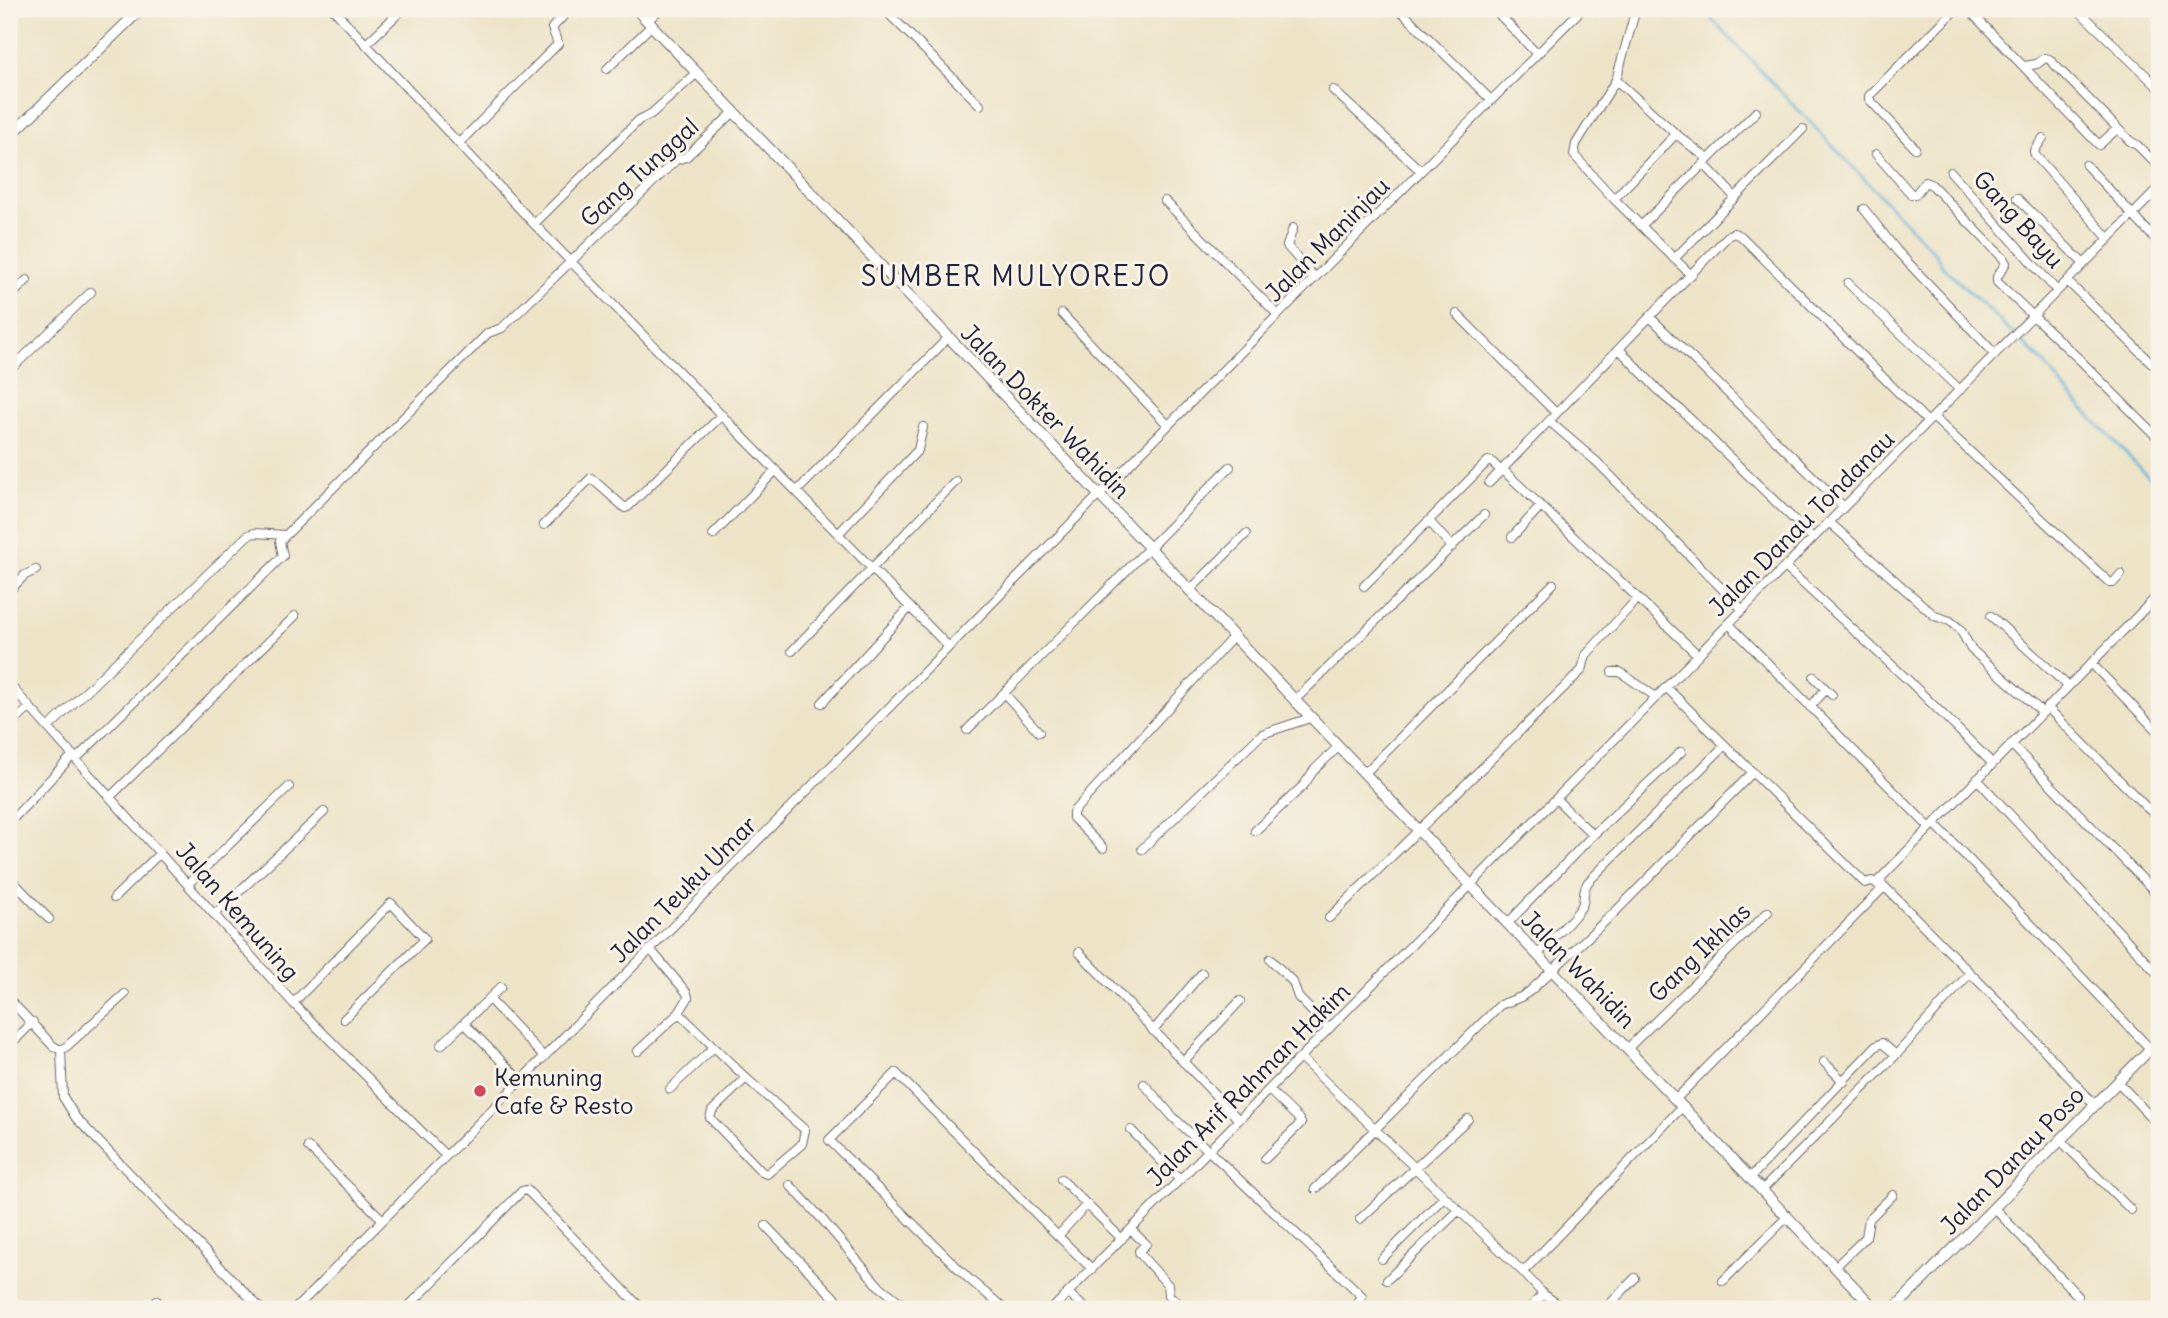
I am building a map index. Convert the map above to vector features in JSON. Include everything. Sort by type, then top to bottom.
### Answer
[{"type":"street","points":[[9,137],[141,9]]},
{"type":"street","points":[[332,9],[534,224],[949,646]]},
{"type":"street","points":[[366,44],[404,9]]},
{"type":"street","points":[[459,143],[558,44],[552,28],[570,9]]},
{"type":"street","name":"Jalan Dokter Wahidin","points":[[636,9],[1253,658]]},
{"type":"street","points":[[607,69],[660,9]]},
{"type":"street","points":[[884,9],[980,105]]},
{"type":"street","points":[[1399,9],[1491,100]]},
{"type":"street","points":[[1494,9],[1537,54]]},
{"type":"street","points":[[1636,9],[1616,80],[1573,152],[1577,161],[1690,275]]},
{"type":"street","points":[[1914,148],[1869,96],[1956,9]]},
{"type":"street","points":[[1968,9],[2099,145],[2117,129]]},
{"type":"street","points":[[2077,9],[2159,88]]},
{"type":"street","name":"Jalan Maninjau","points":[[1098,496],[1579,10]]},
{"type":"street","points":[[2024,66],[2049,59],[2117,129],[2159,167]]},
{"type":"street","points":[[534,224],[639,120],[651,114],[697,73]]},
{"type":"street","points":[[1616,80],[1706,162],[1734,196]]},
{"type":"street","points":[[1333,90],[1421,172]]},
{"type":"street","points":[[1641,226],[1756,111]]},
{"type":"street","name":"Gang Tunggal","points":[[285,536],[488,333],[502,328],[676,160],[686,158],[734,112]]},
{"type":"street","points":[[1674,259],[1803,129]]},
{"type":"street","points":[[1614,199],[1676,134]]},
{"type":"street","points":[[2043,138],[2034,151],[2035,155],[2109,239]]},
{"type":"street","points":[[1876,154],[1912,195],[1926,183],[1930,183],[2006,263],[1997,277],[1997,282],[2159,439]]},
{"type":"street","points":[[2086,165],[2159,243]]},
{"type":"street","name":"Gang Bayu","points":[[1951,172],[2057,291]]},
{"type":"street","name":"Jalan Danau Tondanau","points":[[1471,886],[2159,188]]},
{"type":"street","points":[[2017,198],[2084,264]]},
{"type":"street","points":[[1165,201],[1278,315]]},
{"type":"street","points":[[1864,209],[1897,251],[1995,354]]},
{"type":"street","points":[[1293,229],[1287,246],[1315,278]]},
{"type":"street","points":[[1489,483],[1728,235],[1738,234],[1930,420],[2109,583],[2113,583],[2121,574]]},
{"type":"street","points":[[9,298],[27,280]]},
{"type":"street","points":[[2067,281],[2159,370]]},
{"type":"street","points":[[1848,283],[1960,390]]},
{"type":"street","points":[[9,371],[91,292]]},
{"type":"street","points":[[1062,314],[1168,425]]},
{"type":"street","points":[[1457,314],[1556,413]]},
{"type":"street","points":[[1650,317],[1844,507]]},
{"type":"street","points":[[797,491],[948,338]]},
{"type":"street","points":[[1619,349],[1665,397],[1813,538]]},
{"type":"street","points":[[544,525],[591,478],[625,508],[628,507],[722,415]]},
{"type":"street","points":[[1549,421],[1597,462],[1743,610]]},
{"type":"street","points":[[838,534],[918,450],[923,427]]},
{"type":"street","points":[[1364,586],[1488,461],[1541,506],[1698,655]]},
{"type":"street","points":[[967,730],[1230,467]]},
{"type":"street","points":[[713,535],[776,470]]},
{"type":"street","points":[[792,650],[956,481]]},
{"type":"street","name":"Jalan Teuku Umar","points":[[295,1309],[1098,496]]},
{"type":"street","points":[[1512,537],[1541,506]]},
{"type":"street","points":[[1294,701],[1484,515]]},
{"type":"street","points":[[1429,521],[1452,547]]},
{"type":"street","points":[[1829,522],[1935,616],[1950,621],[1960,629],[1971,649],[2045,710],[2146,807],[2151,811],[2159,810]]},
{"type":"street","points":[[48,728],[247,536],[254,533],[285,536]]},
{"type":"street","points":[[1189,591],[1246,534]]},
{"type":"street","points":[[9,823],[283,556],[279,543],[285,536]]},
{"type":"street","points":[[1785,567],[1993,763]]},
{"type":"street","points":[[9,591],[25,575],[36,570]]},
{"type":"street","points":[[1364,774],[1553,584]]},
{"type":"street","points":[[1877,882],[2159,593]]},
{"type":"street","points":[[1329,918],[1582,670],[1586,655],[1638,598]]},
{"type":"street","points":[[822,703],[910,607]]},
{"type":"street","points":[[110,797],[295,616]]},
{"type":"street","points":[[1991,616],[2068,686]]},
{"type":"street","points":[[1729,624],[1933,826],[2159,1058]]},
{"type":"street","points":[[1103,848],[1073,818],[1073,812],[1233,637]]},
{"type":"street","name":"Jalan Wahidin","points":[[1253,658],[1875,1309]]},
{"type":"street","points":[[2091,663],[2159,733]]},
{"type":"street","points":[[1612,672],[1619,672],[1656,697]]},
{"type":"street","points":[[1810,707],[1829,692],[1814,677]]},
{"type":"street","name":"Jalan Kemuning","points":[[9,684],[293,1003],[446,1156]]},
{"type":"street","points":[[1666,687],[1865,883],[1877,882],[1970,973],[2095,1105]]},
{"type":"street","points":[[1004,693],[1039,732]]},
{"type":"street","points":[[9,727],[30,707]]},
{"type":"street","points":[[1142,849],[1262,734],[1310,718]]},
{"type":"street","points":[[2011,744],[2159,896]]},
{"type":"street","points":[[1536,955],[1583,904],[1582,890],[1588,882],[1725,745]]},
{"type":"street","points":[[1255,831],[1304,785],[1314,770],[1338,747]]},
{"type":"street","points":[[1507,924],[1593,835],[1681,751]]},
{"type":"street","points":[[1315,1189],[1500,1004],[1521,997],[1616,911],[1753,772]]},
{"type":"street","points":[[1977,779],[2159,975]]},
{"type":"street","points":[[188,884],[289,787]]},
{"type":"street","points":[[1556,799],[1593,835]]},
{"type":"street","points":[[215,914],[324,812]]},
{"type":"street","points":[[114,898],[160,853]]},
{"type":"street","points":[[9,877],[49,919]]},
{"type":"street","points":[[1523,1272],[1882,889],[1877,882]]},
{"type":"street","name":"Jalan Arif Rahman Hakim","points":[[1057,1308],[1092,1269],[1471,886]]},
{"type":"street","points":[[293,1003],[391,903],[425,939],[344,1019]]},
{"type":"street","name":"Gang Ikhlas","points":[[1627,1049],[1768,912]]},
{"type":"street","points":[[638,1051],[679,1013],[688,998],[687,993],[650,949]]},
{"type":"street","points":[[1079,952],[1239,1120]]},
{"type":"street","points":[[1270,959],[1293,982],[1298,997],[1329,1029]]},
{"type":"street","points":[[1153,1031],[1202,973]]},
{"type":"street","points":[[1762,1190],[1895,1055],[1970,973]]},
{"type":"street","points":[[441,1045],[501,987]]},
{"type":"street","points":[[61,1050],[125,994]]},
{"type":"street","points":[[9,999],[53,1046],[61,1050]]},
{"type":"street","points":[[489,999],[544,1057]]},
{"type":"street","points":[[1183,1062],[1240,1001]]},
{"type":"street","points":[[679,1013],[805,1130],[802,1143],[767,1174],[710,1118],[712,1111],[746,1078]]},
{"type":"street","points":[[9,1046],[33,1022]]},
{"type":"street","points":[[464,1023],[520,1081]]},
{"type":"street","name":"Jalan Danau Poso","points":[[1894,1309],[2159,1040]]},
{"type":"street","points":[[1750,1178],[1880,1043],[1895,1055]]},
{"type":"street","points":[[670,1089],[714,1047]]},
{"type":"street","points":[[61,1050],[63,1097],[76,1118],[261,1309]]},
{"type":"street","points":[[1301,1058],[1543,1294],[1565,1309]]},
{"type":"street","points":[[1824,1062],[1844,1082]]},
{"type":"street","points":[[1005,1309],[970,1280],[829,1140],[896,1073],[1092,1269]]},
{"type":"street","points":[[2118,1082],[2159,1126]]},
{"type":"street","points":[[1144,1084],[1172,1117],[1359,1293],[1361,1299],[1356,1306],[1358,1309]]},
{"type":"street","points":[[1265,1159],[1301,1123],[1269,1090]]},
{"type":"street","points":[[1827,1099],[1840,1112]]},
{"type":"street","points":[[1360,1219],[1468,1119]]},
{"type":"street","points":[[1131,1130],[1180,1180]]},
{"type":"street","points":[[2060,1140],[2131,1210]]},
{"type":"street","points":[[308,1147],[383,1220]]},
{"type":"street","points":[[1061,1179],[1122,1239]]},
{"type":"street","points":[[790,1185],[878,1285],[909,1309]]},
{"type":"street","points":[[406,1309],[522,1191],[527,1190],[642,1309]]},
{"type":"street","points":[[1835,1267],[1866,1237],[1869,1219],[1893,1195]]},
{"type":"street","points":[[1382,1259],[1444,1197]]},
{"type":"street","points":[[1058,1237],[1087,1204]]},
{"type":"street","points":[[1994,1208],[2078,1296]]},
{"type":"street","points":[[1387,1280],[1459,1210]]},
{"type":"street","points":[[1723,1281],[1787,1217]]},
{"type":"street","points":[[766,1226],[845,1309]]},
{"type":"street","points":[[1131,1230],[1146,1244],[1139,1251],[1140,1254],[1168,1285],[1170,1297],[1184,1309]]},
{"type":"street","points":[[1605,1309],[1635,1278]]},
{"type":"street","points":[[1069,1293],[1086,1309]]},
{"type":"street","points":[[1529,1309],[1543,1294]]},
{"type":"street","points":[[149,1309],[156,1301]]},
{"type":"waterway","points":[[1702,9],[1935,253],[1944,268],[2042,361],[2069,394],[2159,488]]},
{"type":"place","name":"Kemuning Cafe & Resto","points":[[480,1091]]},
{"type":"district","name":"SUMBER MULYOREJO","points":[[1016,276]]}]
